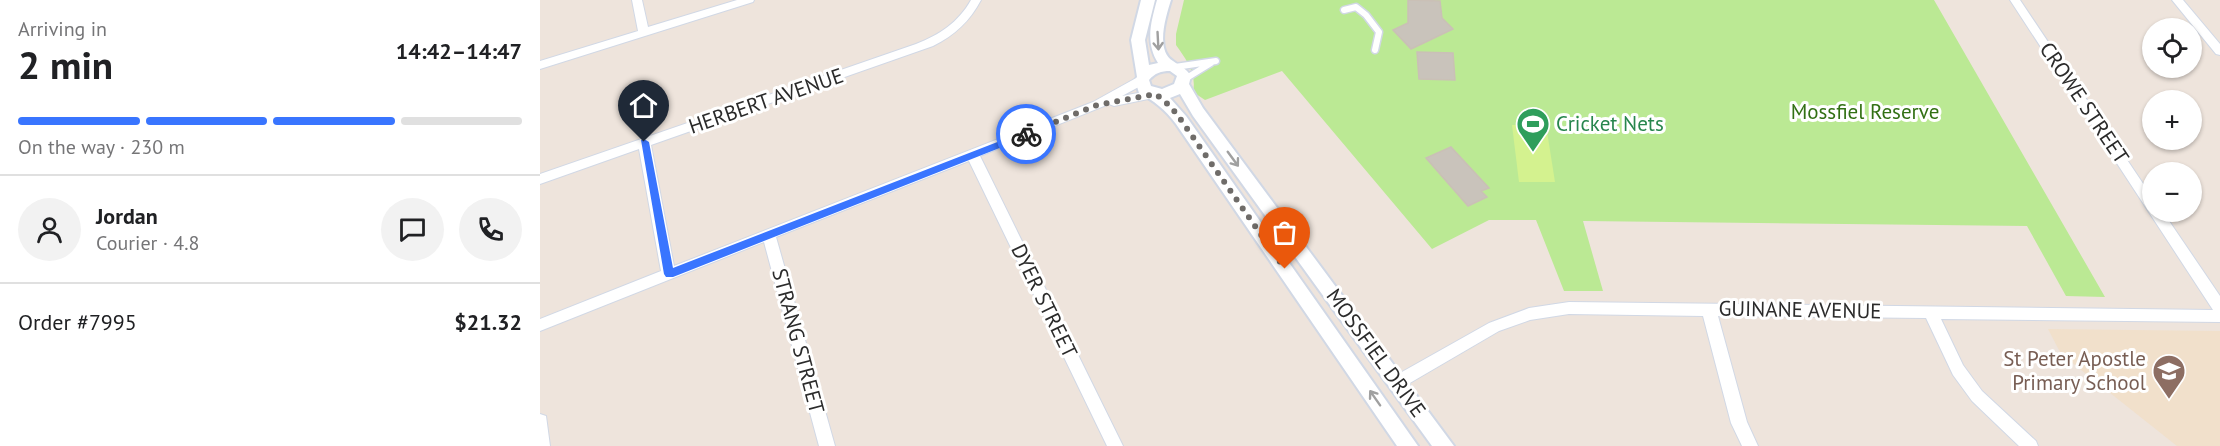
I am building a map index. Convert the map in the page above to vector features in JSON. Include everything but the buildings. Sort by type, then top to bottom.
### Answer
[{"type":"street","points":[[637,0],[644,33]]},
{"type":"street","points":[[540,65],[749,0]]},
{"type":"street","name":"HERBERT AVENUE","points":[[540,179],[940,39],[964,20],[976,0]]},
{"type":"street","points":[[1148,0],[1138,40],[1144,89],[1155,94]]},
{"type":"street","name":"MOSSFIEL DRIVE","points":[[1164,0],[1156,34],[1160,58],[1178,75],[1197,110],[1444,446]]},
{"type":"street","name":"CROWE STREET","points":[[2015,0],[2142,192]]},
{"type":"street","points":[[2177,0],[2220,51]]},
{"type":"street","points":[[540,325],[973,156],[1097,105],[1143,78],[1157,67],[1178,75],[1171,93],[1097,105]]},
{"type":"street","name":"MOSSFIEL DRIVE","points":[[1155,94],[1171,107],[1181,120],[1408,446]]},
{"type":"street","points":[[644,142],[669,274]]},
{"type":"street","name":"DYER STREET","points":[[973,156],[1115,446]]},
{"type":"street","points":[[2163,222],[2220,308]]},
{"type":"street","name":"STRANG STREET","points":[[769,235],[827,446]]},
{"type":"street","name":"GUINANE AVENUE","points":[[1398,382],[1494,327],[1528,314],[1569,308],[2220,316]]},
{"type":"street","points":[[1709,309],[1739,423],[1750,446]]},
{"type":"street","points":[[1930,312],[1958,370],[1977,396],[2030,446]]},
{"type":"street","points":[[540,421],[542,446]]},
{"type":"lane","points":[[1344,10],[1356,7],[1366,15],[1379,32],[1375,50]]},
{"type":"lane","points":[[1178,75],[1216,61],[1178,75]]},
{"type":"shaded area","name":"St Peter Apostle Primary School","points":[[2048,329],[2220,331],[2220,446],[2177,446],[2061,354]]},
{"type":"green space","name":"Mossfiel Reserve","points":[[1184,0],[1934,0],[2105,297],[2066,296],[2027,226],[1583,221],[1603,291],[1564,291],[1536,220],[1489,220],[1432,249],[1282,71],[1205,100],[1193,92],[1192,73],[1176,45],[1176,34]]},
{"type":"green space","name":"Cricket Nets","points":[[1512,125],[1546,125],[1555,182],[1519,182]]},
{"type":"way so far","points":[[1026,134],[1097,105],[1156,94],[1171,107],[1181,120],[1285,269]]},
{"type":"place","name":"Cricket Nets","points":[[1533,153]]},
{"type":"place","name":"St Peter Apostle Primary School","points":[[2169,400]]},
{"type":"route","points":[[644,142],[669,274],[1026,134]]}]
